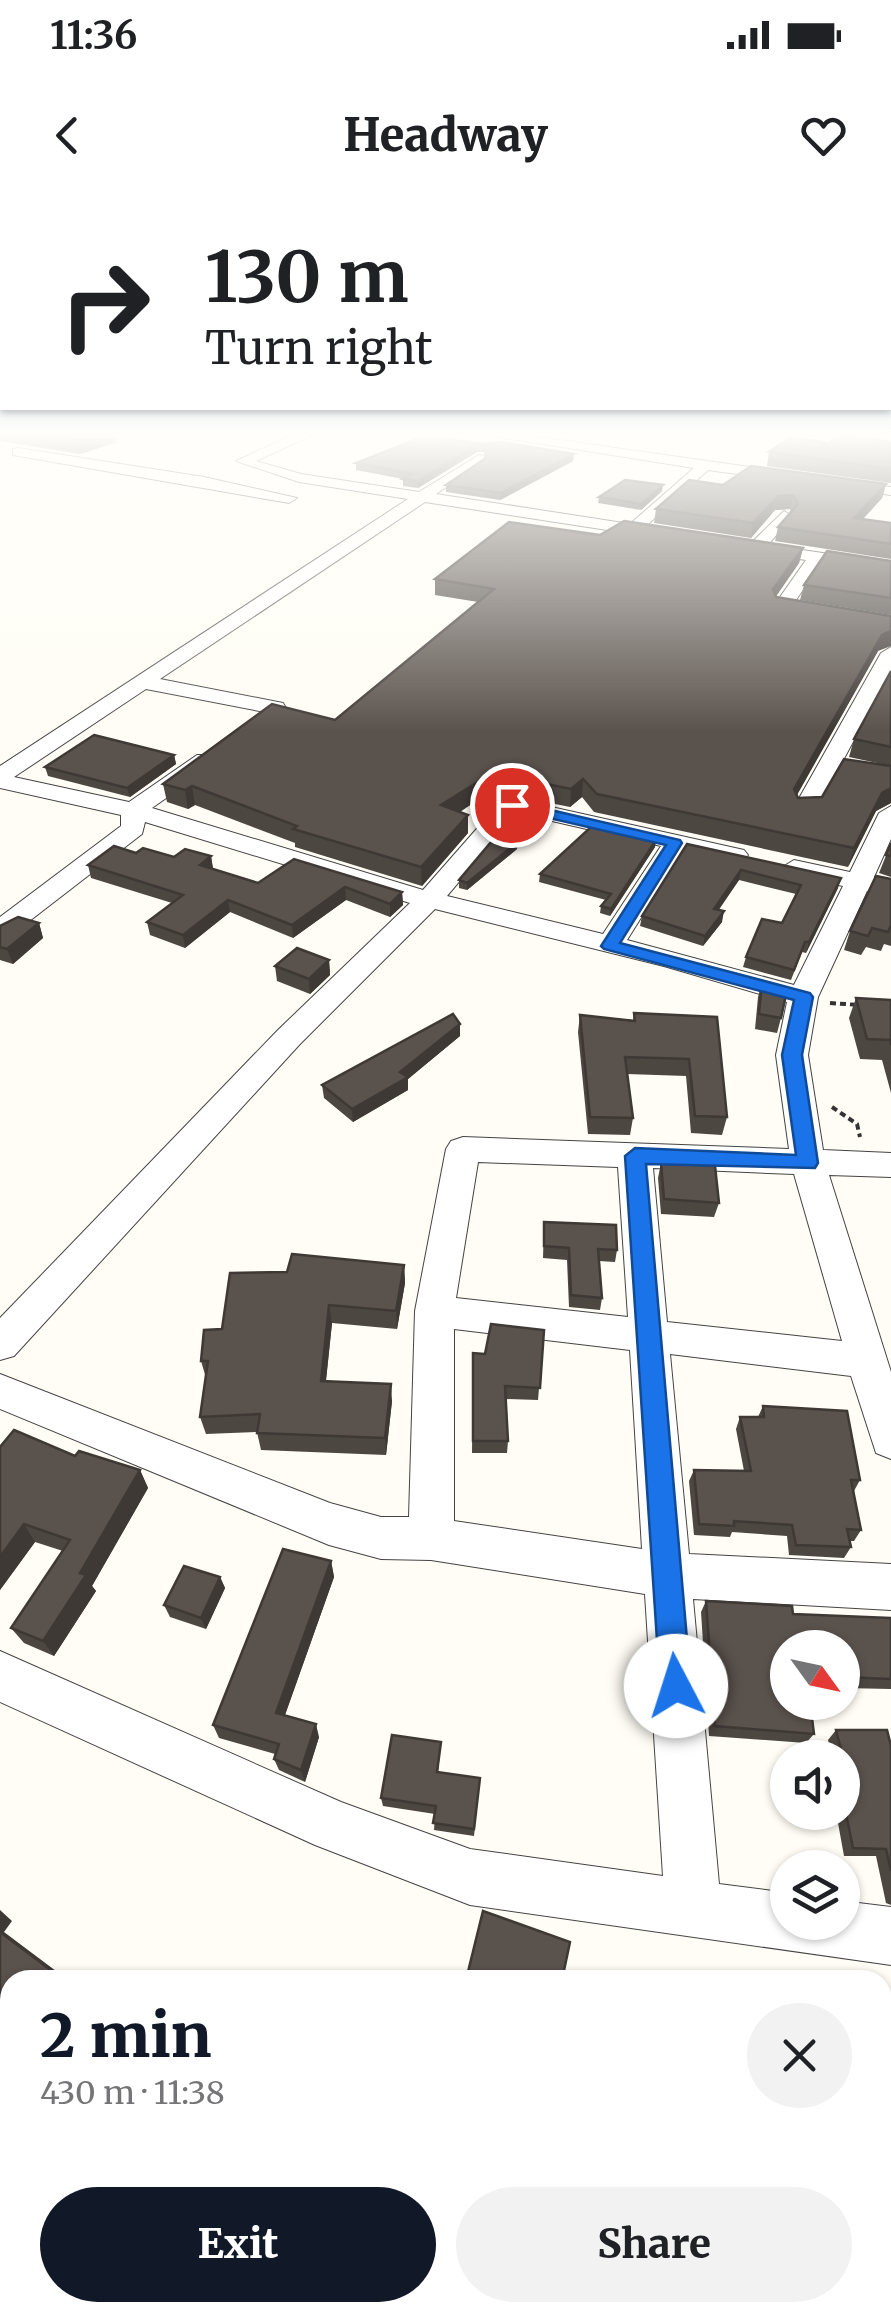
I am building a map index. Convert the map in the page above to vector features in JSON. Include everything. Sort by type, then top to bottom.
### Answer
[{"type":"street","points":[[0,778],[368,534]]},
{"type":"street","points":[[666,534],[686,537]]},
{"type":"street","points":[[762,534],[747,546],[877,566]]},
{"type":"street","points":[[817,557],[782,607],[843,610],[891,625]]},
{"type":"street","points":[[804,809],[828,764],[881,692],[891,653]]},
{"type":"street","points":[[144,682],[275,708],[248,728]]},
{"type":"street","points":[[133,810],[221,748]]},
{"type":"street","points":[[828,764],[860,770]]},
{"type":"street","points":[[0,778],[133,810],[430,900],[803,1001]]},
{"type":"street","points":[[6,1328],[289,1038],[430,900],[512,805],[891,888]]},
{"type":"street","points":[[0,930],[132,829],[133,810]]},
{"type":"street","points":[[888,1419],[808,1163],[792,1055],[803,1001],[891,814]]},
{"type":"street","points":[[610,946],[675,843]]},
{"type":"street","points":[[431,1538],[434,1312],[463,1149],[878,1164]]},
{"type":"street","points":[[635,1156],[694,1910]]},
{"type":"street","points":[[434,1312],[867,1361]]},
{"type":"street","points":[[0,1391],[329,1524],[381,1538],[431,1538],[666,1575],[891,1587]]},
{"type":"street","points":[[0,1676],[334,1826],[470,1878],[770,1920]]},
{"type":"street","points":[[860,1932],[891,1936]]},
{"type":"path","points":[[803,1001],[870,1005]]},
{"type":"path","points":[[797,1092],[829,1105],[857,1124],[878,1164]]},
{"type":"building","points":[[493,534],[710,534],[803,548],[773,589],[776,597],[891,616],[891,631],[882,635],[794,789],[798,798],[822,797],[844,759],[891,766],[891,788],[882,793],[854,848],[597,794],[583,779],[571,789],[492,773],[441,805],[468,815],[421,867],[293,829],[297,826],[192,786],[185,790],[163,784],[272,704],[335,720],[494,589],[435,579]]},
{"type":"building","points":[[824,534],[891,534],[891,544]]},
{"type":"building","points":[[827,551],[891,561],[891,598],[804,585]]},
{"type":"building","points":[[891,671],[891,747],[854,739]]},
{"type":"building","points":[[94,735],[174,755],[127,788],[45,767]]},
{"type":"building","points":[[592,826],[656,840],[611,909],[601,906],[611,894],[540,874]]},
{"type":"building","points":[[497,835],[518,842],[467,883],[459,880]]},
{"type":"building","points":[[687,844],[841,878],[794,970],[746,957],[762,919],[782,923],[801,885],[741,870],[714,909],[724,911],[705,936],[642,916]]},
{"type":"building","points":[[114,846],[136,853],[143,848],[174,857],[185,849],[211,856],[200,865],[258,883],[294,859],[402,892],[390,904],[345,887],[292,925],[228,900],[183,935],[147,922],[183,895],[88,865]]},
{"type":"building","points":[[876,876],[891,879],[888,932],[872,928],[868,936],[850,931]]},
{"type":"building","points":[[18,917],[39,923],[7,949],[0,947],[0,926]]},
{"type":"building","points":[[297,948],[329,960],[309,979],[275,966]]},
{"type":"building","points":[[762,982],[787,990],[781,1018],[759,1014]]},
{"type":"building","points":[[856,998],[891,1000],[891,1045],[890,1040],[867,1039]]},
{"type":"building","points":[[634,1013],[717,1017],[727,1117],[695,1116],[689,1059],[625,1057],[633,1118],[590,1117],[580,1015],[635,1021]]},
{"type":"building","points":[[453,1014],[460,1024],[400,1072],[408,1077],[352,1109],[322,1085]]},
{"type":"building","points":[[661,1163],[715,1166],[719,1203],[664,1199]]},
{"type":"building","points":[[544,1222],[616,1225],[617,1250],[598,1249],[602,1298],[571,1295],[569,1248],[544,1246]]},
{"type":"building","points":[[292,1254],[404,1265],[396,1311],[329,1305],[321,1381],[391,1384],[385,1438],[257,1433],[260,1414],[200,1417],[208,1361],[201,1361],[204,1330],[222,1329],[230,1273],[287,1272]]},
{"type":"building","points":[[491,1324],[544,1330],[540,1388],[505,1386],[508,1441],[473,1441],[473,1353],[485,1354]]},
{"type":"building","points":[[763,1406],[847,1411],[860,1480],[851,1480],[861,1530],[847,1529],[851,1547],[796,1545],[792,1525],[734,1521],[734,1526],[699,1524],[694,1470],[751,1471],[740,1417],[764,1417]]},
{"type":"building","points":[[14,1430],[75,1456],[79,1451],[140,1470],[80,1573],[86,1575],[43,1641],[11,1628],[70,1540],[24,1524],[0,1557],[0,1447]]},
{"type":"building","points":[[283,1549],[331,1561],[276,1713],[316,1724],[301,1770],[274,1759],[279,1744],[213,1725]]},
{"type":"building","points":[[184,1566],[220,1577],[201,1618],[164,1605]]},
{"type":"building","points":[[706,1601],[792,1606],[793,1614],[891,1618],[891,1679],[860,1678],[860,1630],[770,1630],[770,1720],[812,1720],[814,1734],[715,1726]]},
{"type":"building","points":[[836,1730],[887,1730],[891,1746],[891,1871],[886,1849],[853,1848],[849,1830],[860,1830],[860,1740],[839,1740]]},
{"type":"building","points":[[392,1735],[441,1742],[437,1772],[480,1778],[474,1829],[433,1823],[436,1806],[381,1798]]},
{"type":"building","points":[[483,1911],[570,1942],[564,1970],[468,1970]]},
{"type":"building","points":[[0,1932],[51,1970],[0,1970]]},
{"type":"route","points":[[512,805],[675,843],[610,946],[804,997],[792,1055],[808,1163],[635,1156],[676,1686]]}]
